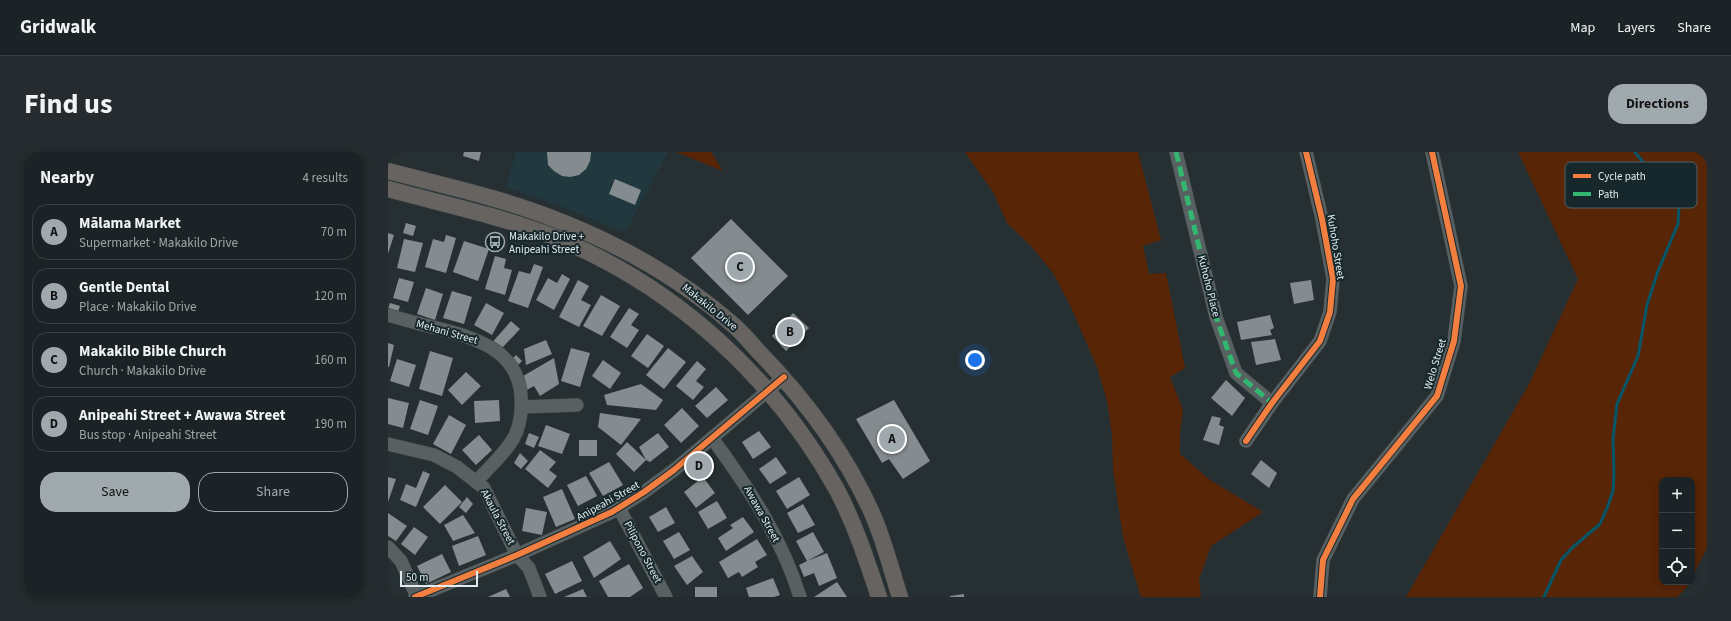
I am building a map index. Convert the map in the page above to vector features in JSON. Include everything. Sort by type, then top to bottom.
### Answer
[{"type":"main road","name":"Makakilo Drive","points":[[388,171],[497,200],[561,221],[617,248],[679,283],[732,323],[784,377],[820,424],[858,487],[877,527],[900,597]]},
{"type":"main road","name":"Makakilo Drive","points":[[388,189],[492,217],[540,233],[613,265],[668,299],[718,339],[769,391],[804,436],[837,491],[864,550],[879,597]]},
{"type":"street","name":"Kuhoho Place","points":[[1176,152],[1216,317],[1236,373],[1272,403]]},
{"type":"street","name":"Kuhoho Street","points":[[1246,441],[1272,403],[1320,342],[1330,312],[1333,279],[1322,219],[1306,152]]},
{"type":"street","name":"Welo Street","points":[[1320,597],[1323,560],[1353,499],[1437,396],[1454,340],[1461,286],[1432,152]]},
{"type":"street","name":"Mehani Street","points":[[388,315],[474,339],[495,350],[507,362],[515,376],[521,391],[522,407],[520,423],[514,438],[477,480]]},
{"type":"street","name":"Anipeahi Street","points":[[416,597],[579,529],[619,508],[674,470],[784,377]]},
{"type":"street","points":[[522,407],[577,404]]},
{"type":"street","name":"Awawa Street","points":[[712,438],[745,483],[774,532],[800,597]]},
{"type":"street","name":"Akaula Street","points":[[388,444],[434,456],[458,467],[477,480],[484,488],[497,511],[517,555],[529,568],[540,597]]},
{"type":"street","name":"Pilipono Street","points":[[619,508],[666,597]]},
{"type":"street","points":[[388,547],[401,561],[416,597]]},
{"type":"shaded area","points":[[516,152],[668,152],[625,233],[566,208],[506,187]]},
{"type":"shaded area","points":[[676,152],[711,152],[723,171]]},
{"type":"shaded area","points":[[965,152],[1138,152],[1161,240],[1143,246],[1149,274],[1166,273],[1185,368],[1170,377],[1183,410],[1180,433],[1180,454],[1210,480],[1263,512],[1211,546],[1199,579],[1201,597],[1141,597],[1123,537],[1113,469],[1112,435],[1107,401],[1097,367],[1069,303],[1053,273],[1032,247],[1007,223],[993,192]]},
{"type":"shaded area","points":[[1518,152],[1707,152],[1707,548],[1695,572],[1695,477],[1659,477],[1659,585],[1688,585],[1677,597],[1406,597],[1529,384],[1578,279]]},
{"type":"building","points":[[464,152],[481,152],[479,161],[463,156]]},
{"type":"building","points":[[547,152],[591,153],[590,161],[586,169],[579,175],[570,177],[562,176],[548,165]]},
{"type":"building","points":[[615,179],[641,190],[635,205],[609,194]]},
{"type":"building","points":[[731,219],[788,276],[748,315],[691,258]]},
{"type":"building","points":[[406,223],[416,226],[413,236],[403,233]]},
{"type":"building","points":[[388,233],[394,235],[388,254]]},
{"type":"building","points":[[446,235],[456,238],[446,273],[425,267],[433,239],[444,242]]},
{"type":"building","points":[[404,239],[423,243],[415,272],[397,268]]},
{"type":"building","points":[[464,241],[489,249],[478,281],[453,272]]},
{"type":"building","points":[[495,256],[506,259],[504,268],[512,270],[505,295],[485,289]]},
{"type":"building","points":[[534,264],[543,267],[528,308],[508,301],[519,271],[530,274]]},
{"type":"building","points":[[562,274],[570,279],[554,310],[536,300],[548,278],[557,283]]},
{"type":"building","points":[[399,278],[414,282],[408,302],[393,298]]},
{"type":"building","points":[[578,280],[589,286],[581,300],[591,305],[579,327],[559,317]]},
{"type":"building","points":[[1311,280],[1314,300],[1294,304],[1290,283]]},
{"type":"building","points":[[426,288],[443,294],[435,320],[417,314]]},
{"type":"building","points":[[452,291],[472,297],[464,324],[443,318]]},
{"type":"building","points":[[601,295],[620,306],[602,336],[583,326]]},
{"type":"building","points":[[390,303],[400,306],[398,312],[388,309]]},
{"type":"building","points":[[486,303],[504,313],[492,335],[474,325]]},
{"type":"building","points":[[629,308],[639,314],[631,325],[639,330],[627,348],[610,337]]},
{"type":"building","points":[[793,313],[809,328],[786,351],[772,336]]},
{"type":"building","points":[[1270,315],[1274,328],[1270,330],[1272,335],[1241,340],[1237,322]]},
{"type":"building","points":[[511,321],[520,329],[501,349],[489,346]]},
{"type":"building","points":[[647,334],[664,346],[648,368],[631,356]]},
{"type":"building","points":[[1275,339],[1281,360],[1256,365],[1251,342]]},
{"type":"building","points":[[546,340],[552,354],[526,365],[524,349]]},
{"type":"building","points":[[388,343],[394,345],[389,367],[388,367]]},
{"type":"building","points":[[571,348],[590,353],[580,387],[561,381]]},
{"type":"building","points":[[668,348],[686,362],[664,389],[646,375]]},
{"type":"building","points":[[430,351],[453,358],[442,396],[419,389]]},
{"type":"building","points":[[516,355],[522,361],[518,365],[512,359]]},
{"type":"building","points":[[554,358],[559,384],[540,396],[534,386],[525,391],[518,379]]},
{"type":"building","points":[[397,359],[416,365],[409,387],[390,381]]},
{"type":"building","points":[[603,360],[621,373],[610,389],[592,376]]},
{"type":"building","points":[[697,361],[706,369],[696,381],[704,387],[693,400],[676,386]]},
{"type":"building","points":[[466,372],[481,386],[462,405],[448,390]]},
{"type":"building","points":[[1226,380],[1245,398],[1232,416],[1211,398]]},
{"type":"building","points":[[641,384],[663,400],[656,410],[607,405],[604,395]]},
{"type":"building","points":[[716,387],[728,400],[707,418],[695,406]]},
{"type":"building","points":[[388,398],[409,403],[403,428],[388,424]]},
{"type":"building","points":[[420,400],[438,406],[428,435],[410,429]]},
{"type":"building","points":[[499,400],[500,421],[475,423],[474,401]]},
{"type":"building","points":[[894,400],[930,461],[903,479],[889,459],[882,463],[856,419]]},
{"type":"building","points":[[682,408],[699,426],[681,443],[664,425]]},
{"type":"building","points":[[600,413],[641,419],[621,445],[598,427]]},
{"type":"building","points":[[449,415],[466,425],[451,454],[433,444]]},
{"type":"building","points":[[1212,416],[1221,418],[1219,425],[1224,427],[1219,445],[1203,440]]},
{"type":"building","points":[[546,425],[570,434],[562,454],[538,446]]},
{"type":"building","points":[[759,431],[771,447],[753,459],[742,442]]},
{"type":"building","points":[[529,433],[539,437],[534,448],[525,444]]},
{"type":"building","points":[[658,433],[669,447],[650,462],[646,460],[639,447]]},
{"type":"building","points":[[479,435],[492,450],[476,465],[462,450]]},
{"type":"building","points":[[579,440],[597,440],[597,456],[579,456]]},
{"type":"building","points":[[627,442],[646,460],[634,472],[616,454]]},
{"type":"building","points":[[540,450],[556,462],[549,470],[557,476],[548,488],[525,469]]},
{"type":"building","points":[[520,453],[528,461],[521,469],[514,463]]},
{"type":"building","points":[[776,457],[787,473],[770,484],[759,469]]},
{"type":"building","points":[[1261,460],[1277,473],[1269,488],[1251,474]]},
{"type":"building","points":[[609,462],[623,485],[603,496],[589,473]]},
{"type":"building","points":[[423,471],[430,474],[416,507],[400,500],[406,484],[416,488]]},
{"type":"building","points":[[586,476],[597,496],[578,506],[567,485]]},
{"type":"building","points":[[388,477],[396,479],[388,502]]},
{"type":"building","points":[[703,477],[715,493],[696,508],[684,492]]},
{"type":"building","points":[[799,477],[810,495],[787,509],[776,491]]},
{"type":"building","points":[[445,485],[462,502],[440,524],[423,507]]},
{"type":"building","points":[[562,489],[575,519],[556,527],[543,497]]},
{"type":"building","points":[[467,497],[473,504],[466,513],[459,507]]},
{"type":"building","points":[[717,501],[727,518],[708,529],[698,512]]},
{"type":"building","points":[[803,504],[815,525],[798,533],[787,513]]},
{"type":"building","points":[[666,507],[675,523],[658,532],[649,517]]},
{"type":"building","points":[[526,508],[547,512],[542,535],[522,531]]},
{"type":"building","points":[[388,513],[407,526],[396,541],[388,536]]},
{"type":"building","points":[[463,515],[475,533],[453,541],[444,525]]},
{"type":"building","points":[[743,517],[754,532],[726,551],[718,538],[733,528],[730,525]]},
{"type":"building","points":[[414,527],[428,537],[415,555],[401,544]]},
{"type":"building","points":[[679,532],[690,550],[674,559],[663,541]]},
{"type":"building","points":[[813,532],[824,552],[807,561],[796,541]]},
{"type":"building","points":[[478,536],[486,555],[459,566],[452,546]]},
{"type":"building","points":[[757,539],[767,555],[755,562],[758,567],[742,577],[739,572],[728,578],[719,562]]},
{"type":"building","points":[[610,541],[621,559],[594,578],[583,557]]},
{"type":"building","points":[[827,553],[837,578],[819,586],[814,573],[804,577],[799,565]]},
{"type":"building","points":[[442,554],[451,572],[426,584],[417,566]]},
{"type":"building","points":[[692,556],[703,572],[687,585],[674,566]]},
{"type":"building","points":[[572,561],[582,581],[555,594],[545,574]]},
{"type":"building","points":[[629,564],[643,588],[630,597],[608,597],[599,581]]},
{"type":"building","points":[[773,578],[780,595],[774,597],[749,597],[746,588]]},
{"type":"building","points":[[837,582],[847,597],[814,597]]},
{"type":"building","points":[[695,587],[717,587],[717,597],[695,597]]},
{"type":"building","points":[[506,589],[510,597],[488,597]]},
{"type":"building","points":[[583,589],[587,597],[564,597]]},
{"type":"building","points":[[964,594],[964,597],[950,597],[950,596]]},
{"type":"waterway","points":[[1635,152],[1643,162]]},
{"type":"waterway","points":[[1544,597],[1561,560],[1573,547],[1600,524],[1613,491],[1613,439],[1617,404],[1638,356],[1647,305],[1658,271],[1678,224],[1679,208]]},
{"type":"marked path","points":[[1176,152],[1216,317],[1236,373],[1272,403]]},
{"type":"cycle path","points":[[1246,441],[1272,403],[1320,341],[1330,312],[1333,279],[1322,219],[1306,152]]},
{"type":"cycle path","points":[[1320,597],[1323,560],[1353,499],[1437,396],[1454,341],[1461,286],[1432,152]]},
{"type":"cycle path","points":[[415,597],[517,555],[612,512],[644,492],[674,470],[784,377]]},
{"type":"place","name":"Makakilo Drive + Anipeahi Street","points":[[495,242]]},
{"type":"place","name":"Makakilo Bible Church","points":[[740,267]]},
{"type":"place","name":"Gentle Dental","points":[[790,332]]},
{"type":"place","name":"Mālama Market","points":[[892,439]]},
{"type":"place","name":"Anipeahi Street + Awawa Street","points":[[699,466]]}]
